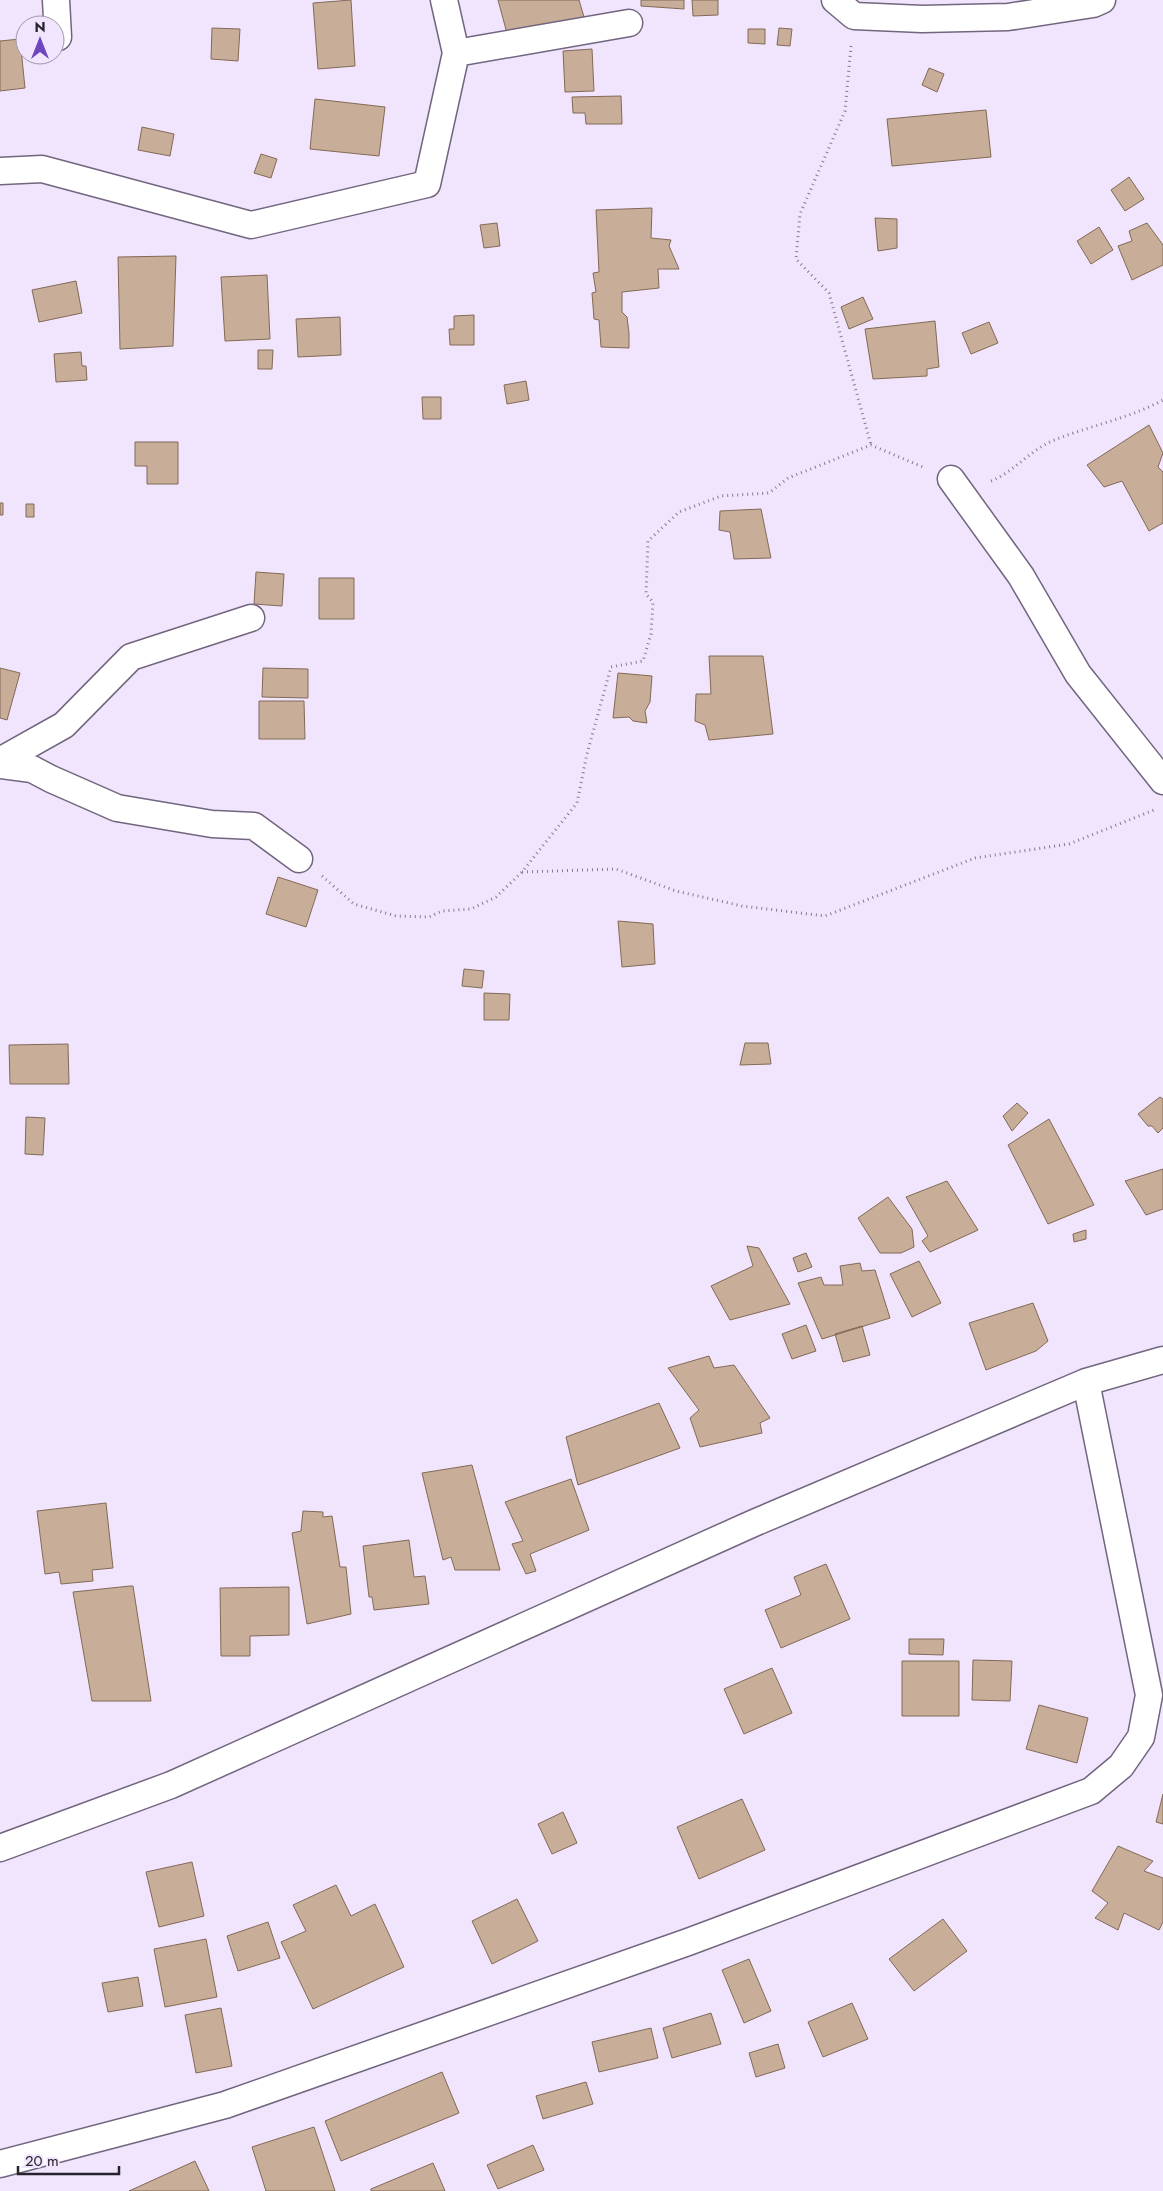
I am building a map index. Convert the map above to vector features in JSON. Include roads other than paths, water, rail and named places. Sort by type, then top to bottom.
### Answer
[{"type":"street","points":[[56,0],[57,15]]},
{"type":"street","points":[[0,171],[42,169],[251,225],[427,184],[456,53],[444,0]]},
{"type":"street","points":[[845,8],[922,19],[1008,17],[1093,4],[1102,0]]},
{"type":"street","points":[[456,53],[630,23]]},
{"type":"street","points":[[951,479],[1021,576],[1078,674],[1163,781]]},
{"type":"street","points":[[0,761],[64,725],[131,657],[251,618]]},
{"type":"street","points":[[0,765],[32,769],[51,780],[117,808],[212,824],[254,826],[298,859]]},
{"type":"street","points":[[0,1848],[171,1785],[754,1523],[1086,1382],[1163,1360]]},
{"type":"street","points":[[0,2164],[225,2105],[688,1942],[1091,1791],[1121,1766],[1141,1737],[1149,1695],[1086,1382]]}]
